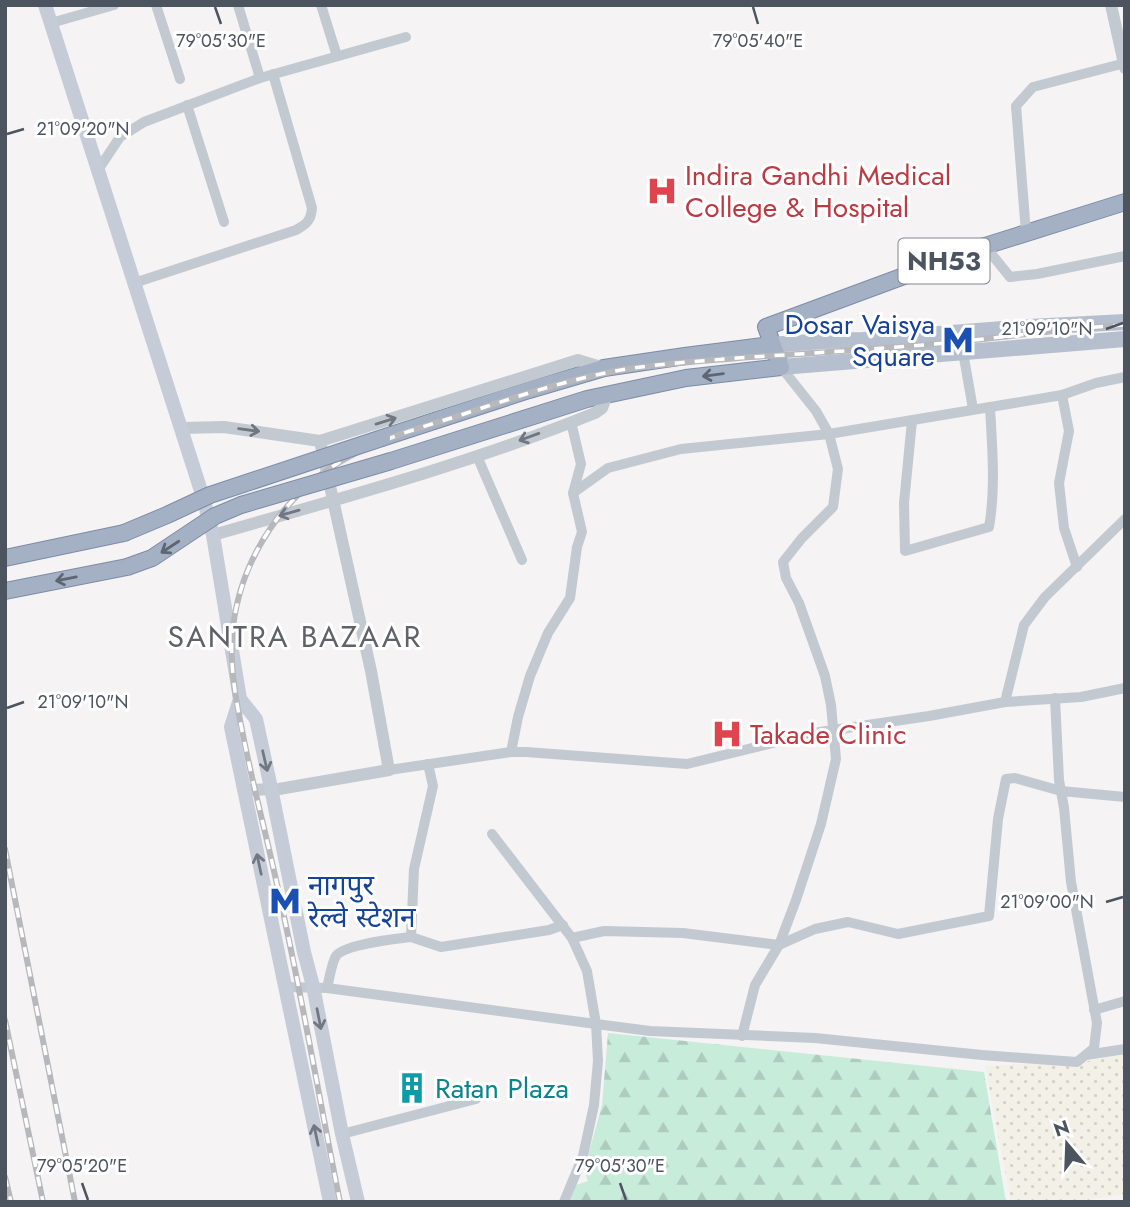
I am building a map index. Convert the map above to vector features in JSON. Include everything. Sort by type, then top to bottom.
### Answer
[{"type":"highway","name":"NH53","points":[[771,345],[766,327],[985,246],[1125,202]]},
{"type":"highway","points":[[5,558],[124,533],[210,495],[604,368],[771,345],[781,367],[685,379],[587,399],[242,505],[215,516],[152,558],[127,567],[5,591]]},
{"type":"main road","points":[[45,5],[213,535],[240,699],[231,727],[330,1202]]},
{"type":"main road","points":[[771,345],[1125,322]]},
{"type":"main road","points":[[781,367],[1125,339]]},
{"type":"main road","points":[[240,699],[256,719],[304,952],[320,987],[342,1134],[358,1202]]},
{"type":"street","points":[[51,23],[114,5]]},
{"type":"street","points":[[156,5],[180,79]]},
{"type":"street","points":[[238,5],[260,78]]},
{"type":"street","points":[[321,5],[337,56]]},
{"type":"street","points":[[1026,233],[1016,106],[1033,87],[1124,65],[1111,5]]},
{"type":"street","points":[[98,170],[120,137],[144,122],[260,78],[406,37]]},
{"type":"street","points":[[134,283],[306,225],[312,208],[273,74]]},
{"type":"street","points":[[187,105],[224,222]]},
{"type":"street","points":[[985,246],[1010,277],[1125,256]]},
{"type":"street","points":[[963,352],[973,409]]},
{"type":"street","points":[[181,428],[224,427],[320,441],[578,360],[604,368]]},
{"type":"street","points":[[742,1036],[755,985],[779,945],[796,900],[821,824],[835,759],[831,705],[825,676],[799,603],[786,578],[783,562],[833,507],[838,468],[829,434],[816,411],[781,367]]},
{"type":"street","points":[[573,493],[608,468],[681,449],[829,434],[912,421],[1062,395],[1096,383],[1125,377]]},
{"type":"street","points":[[213,535],[333,502],[477,457],[595,413],[602,408],[607,395]]},
{"type":"street","points":[[1062,395],[1069,431],[1059,483],[1063,528],[1077,567]]},
{"type":"street","points":[[912,421],[904,503],[905,551],[989,527],[992,460],[990,407]]},
{"type":"street","points":[[511,752],[530,676],[548,633],[570,598],[582,532],[573,493],[581,464],[571,422]]},
{"type":"street","points":[[320,441],[371,671],[389,770]]},
{"type":"street","points":[[477,457],[522,560]]},
{"type":"street","points":[[1005,702],[1024,625],[1045,597],[1125,519]]},
{"type":"street","points":[[244,790],[279,789],[511,752],[687,764],[813,733],[1005,702],[1081,697],[1125,688]]},
{"type":"street","points":[[285,987],[320,987],[650,1031],[815,1038],[1077,1062],[1094,1048],[1097,1023],[1071,882],[1055,738],[1055,698]]},
{"type":"street","points":[[411,937],[414,869],[433,786],[428,764]]},
{"type":"street","points":[[572,938],[604,931],[683,933],[779,945],[815,929],[848,922],[898,934],[989,916],[998,819],[1006,779],[1015,778],[1061,790],[1125,797]]},
{"type":"street","points":[[492,834],[572,938],[587,971],[596,1024],[598,1061],[594,1105],[583,1156],[564,1202]]},
{"type":"street","points":[[320,987],[336,956],[350,947],[411,937],[441,947],[549,930],[562,925]]},
{"type":"street","points":[[1094,1010],[1125,1002]]},
{"type":"street","points":[[1085,1055],[1125,1049]]},
{"type":"street","points":[[342,1134],[477,1099]]},
{"type":"green space","points":[[608,1033],[984,1072],[1006,1202],[570,1202],[576,1185],[588,1181],[584,1171],[602,1105]]},
{"type":"sand","points":[[1125,1052],[1125,1194],[1076,1202],[1011,1202],[985,1066],[1089,1061]]},
{"type":"railway","points":[[340,1202],[289,940],[241,727],[232,663],[236,608],[244,580],[255,554],[288,506],[331,468],[381,441],[518,396],[596,375],[682,362],[937,344],[1125,325]]},
{"type":"railway","points":[[5,849],[75,1202]]},
{"type":"railway","points":[[5,1020],[43,1202]]},
{"type":"railway","points":[[5,1177],[11,1202]]},
{"type":"place","name":"Indira Gandhi Medical College & Hospital","points":[[662,191]]},
{"type":"place","name":"Dosar Vaisya Square","points":[[958,340]]},
{"type":"place","name":"Takade Clinic","points":[[727,734]]},
{"type":"place","name":"नागपुर रेल्वे स्टेशन","points":[[285,901]]},
{"type":"place","name":"Ratan Plaza","points":[[412,1088]]},
{"type":"district","name":"SANTRA BAZAAR","points":[[295,637]]}]
